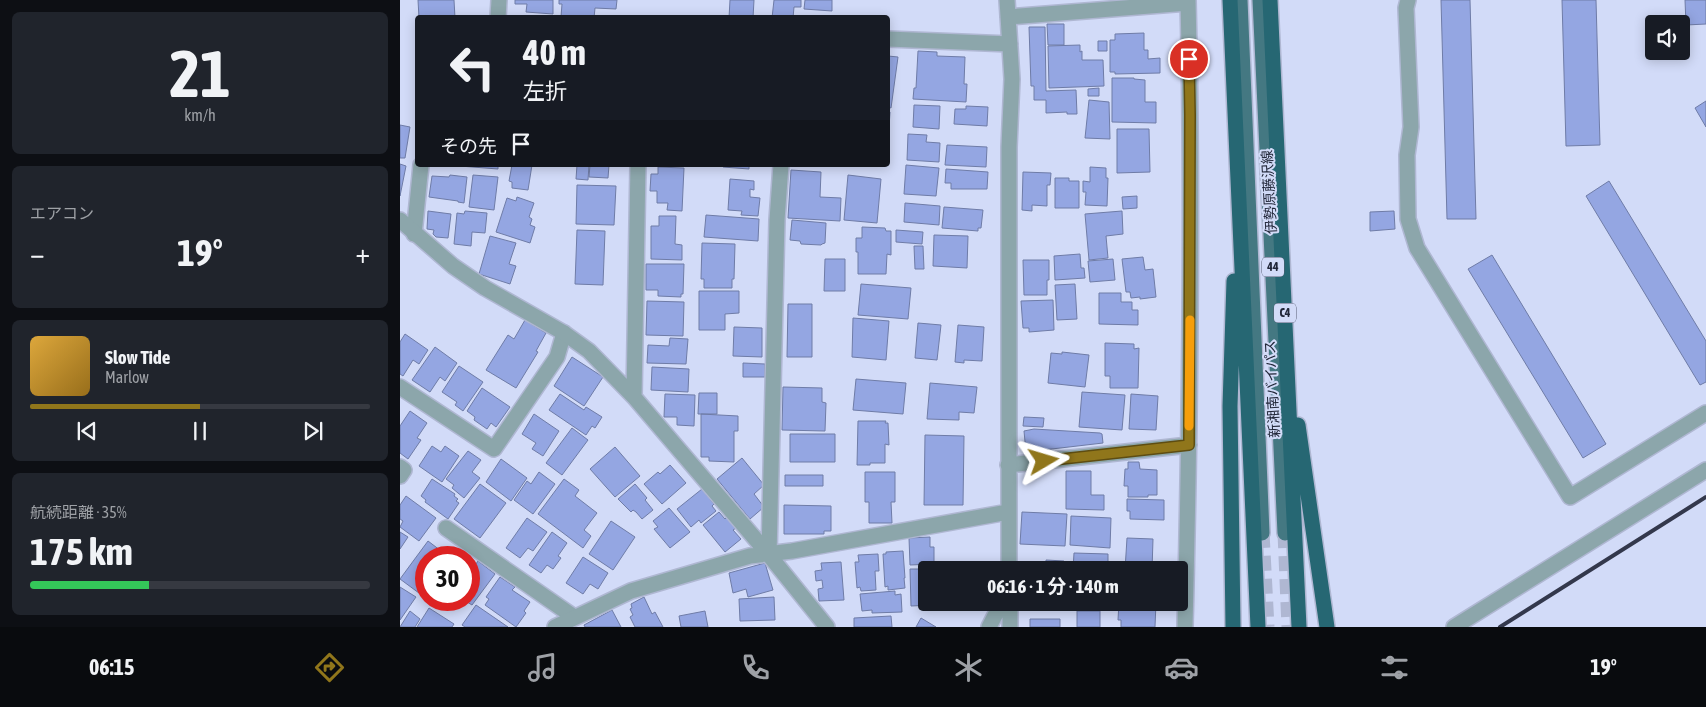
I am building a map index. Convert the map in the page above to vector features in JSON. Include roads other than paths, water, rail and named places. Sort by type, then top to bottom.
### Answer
[{"type":"highway","name":"新湘南バイパス","points":[[1230,0],[1258,627]]},
{"type":"highway","name":"新湘南バイパス","points":[[1270,0],[1299,627]]},
{"type":"highway","points":[[1233,627],[1230,406],[1238,171]]},
{"type":"highway","points":[[1286,334],[1327,627]]},
{"type":"main road","name":"伊勢原藤沢線","points":[[1240,0],[1262,533]]},
{"type":"main road","name":"伊勢原藤沢線","points":[[1260,0],[1285,533]]},
{"type":"street","points":[[498,15],[499,0]]},
{"type":"street","points":[[1007,0],[1012,79],[1009,147],[1008,512],[1010,561]]},
{"type":"street","points":[[1408,0],[1406,8],[1411,127],[1407,155],[1408,219],[1417,248],[1570,497],[1706,413]]},
{"type":"street","points":[[1008,17],[1188,1],[1190,115],[1189,445],[1185,627]]},
{"type":"street","points":[[890,38],[1010,44]]},
{"type":"street","points":[[414,234],[421,167]]},
{"type":"street","points":[[634,397],[638,167]]},
{"type":"street","points":[[769,554],[776,220],[781,167]]},
{"type":"street","points":[[400,220],[453,266],[485,288],[564,333],[589,351],[634,397],[769,554],[815,620],[827,627]]},
{"type":"street","points":[[400,387],[494,449],[557,358],[564,333]]},
{"type":"street","points":[[1008,465],[1189,445]]},
{"type":"street","points":[[400,467],[404,470],[400,476]]},
{"type":"street","points":[[1454,627],[1706,470]]},
{"type":"street","points":[[555,627],[630,591],[750,556],[1008,512]]},
{"type":"street","points":[[446,528],[574,617]]},
{"type":"street","points":[[989,627],[997,611]]},
{"type":"street","points":[[1010,611],[1010,627]]},
{"type":"tunnel","points":[[1262,533],[1267,627]]},
{"type":"tunnel","points":[[1285,533],[1289,627]]},
{"type":"railway","points":[[1500,627],[1706,497]]}]
